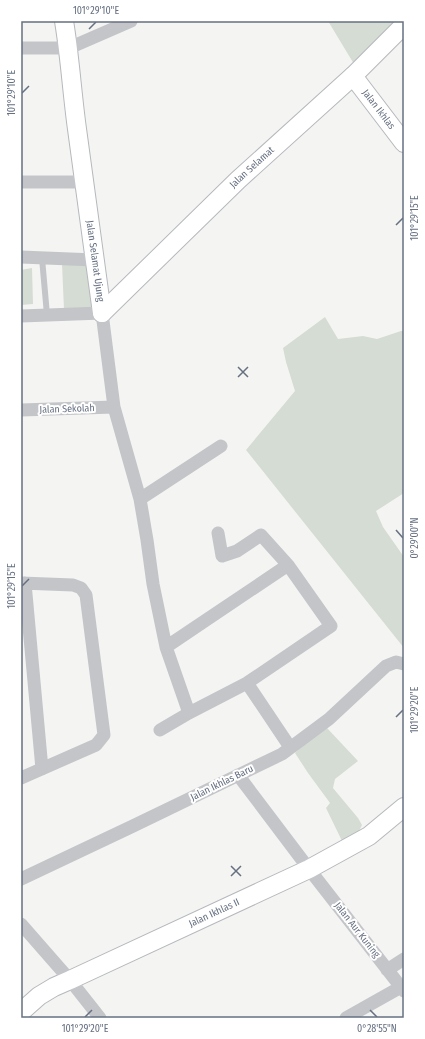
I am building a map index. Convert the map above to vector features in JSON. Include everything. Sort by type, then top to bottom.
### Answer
[{"type":"street","name":"Jalan Selamat Ujung","points":[[64,21],[69,48],[72,91],[114,407],[140,499],[153,584],[166,647],[189,713]]},
{"type":"street","points":[[21,48],[69,48],[131,21]]},
{"type":"street","name":"Jalan Selamat","points":[[102,313],[238,180],[353,76],[402,24]]},
{"type":"street","name":"Jalan Ikhlas","points":[[353,76],[404,143]]},
{"type":"street","points":[[21,182],[84,182]]},
{"type":"street","points":[[21,257],[95,260]]},
{"type":"street","points":[[21,316],[102,313]]},
{"type":"street","name":"Jalan Sekolah","points":[[21,410],[114,407]]},
{"type":"street","points":[[140,499],[221,446]]},
{"type":"street","points":[[160,730],[247,683],[331,626],[288,565],[261,535],[237,551],[222,556],[218,534]]},
{"type":"street","points":[[166,647],[288,565]]},
{"type":"street","points":[[21,778],[42,769],[96,745],[104,735],[86,596],[81,588],[73,585],[23,583],[42,769]]},
{"type":"street","name":"Jalan Ikhlas Baru","points":[[21,879],[282,754],[329,719],[386,666],[396,662],[404,664]]},
{"type":"street","points":[[247,683],[290,748]]},
{"type":"street","name":"Jalan Aur Kuning","points":[[238,775],[402,989]]},
{"type":"street","name":"Jalan Ikhlas II","points":[[21,1012],[39,996],[54,987],[309,869],[369,836],[404,807]]},
{"type":"street","points":[[21,924],[70,980],[100,1018]]},
{"type":"street","points":[[387,970],[404,959]]},
{"type":"street","points":[[346,1018],[402,989]]},
{"type":"lane","points":[[42,258],[47,315]]},
{"type":"shaded area","points":[[328,21],[396,21],[354,64]]},
{"type":"shaded area","points":[[62,264],[88,264],[92,309],[64,310]]},
{"type":"shaded area","points":[[32,268],[33,304],[21,305],[21,270]]},
{"type":"shaded area","points":[[325,317],[338,339],[363,336],[377,339],[404,331],[404,493],[376,511],[383,527],[404,557],[404,648],[246,450],[295,391],[283,348]]},
{"type":"shaded area","points":[[327,728],[358,761],[335,779],[333,788],[362,825],[359,831],[343,843],[326,808],[330,803],[295,753],[304,743]]}]
